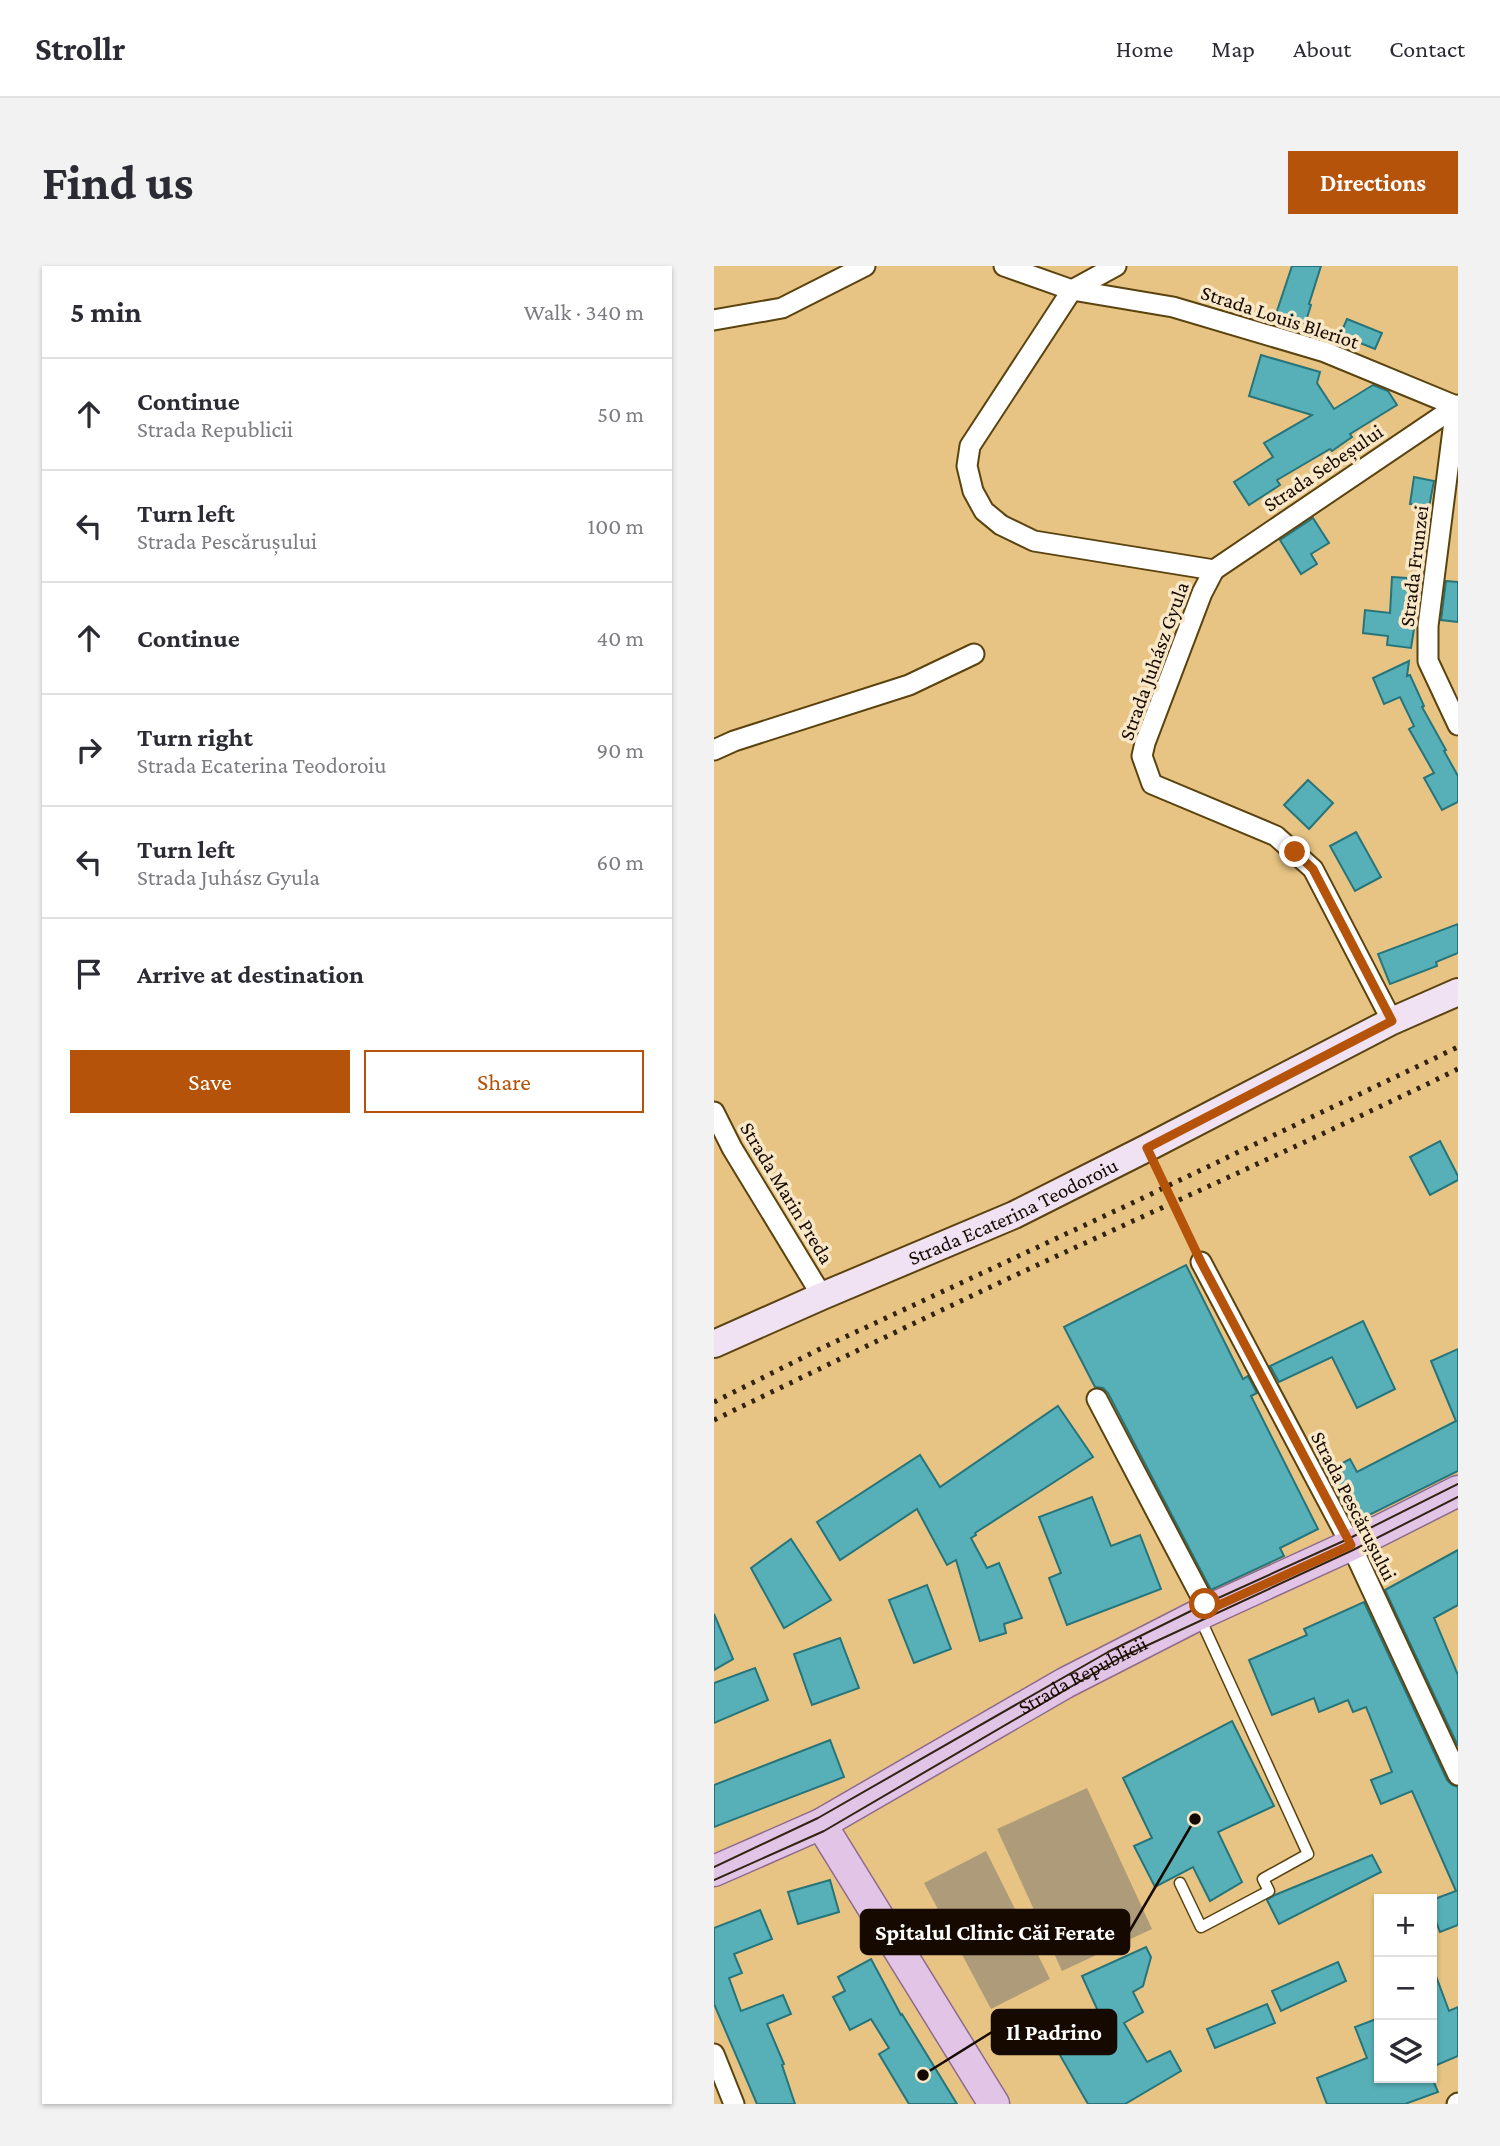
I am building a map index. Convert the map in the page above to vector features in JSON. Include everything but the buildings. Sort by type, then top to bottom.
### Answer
[{"type":"main road","name":"Strada Ecaterina Teodoroiu","points":[[714,1344],[1014,1215],[1392,1021],[1458,992]]},
{"type":"main road","name":"Strada Republicii","points":[[714,1871],[821,1824],[1065,1684],[1203,1612],[1351,1545],[1458,1491]]},
{"type":"main road","points":[[821,1824],[995,2104]]},
{"type":"street","points":[[714,320],[782,308],[865,266]]},
{"type":"street","name":"Strada Louis Bleriot","points":[[1004,266],[1072,290],[1173,307],[1325,352],[1457,405]]},
{"type":"street","points":[[1072,290],[1116,266]]},
{"type":"street","name":"Strada Juhász Gyula","points":[[1072,290],[970,446],[967,466],[973,491],[984,511],[1001,525],[1034,541],[1214,570],[1202,593],[1145,743],[1142,756],[1152,784],[1276,836],[1313,869],[1392,1021]]},
{"type":"street","name":"Strada Sebeșului","points":[[1214,570],[1457,405]]},
{"type":"street","name":"Strada Frunzei","points":[[1457,405],[1428,626],[1428,661],[1458,725]]},
{"type":"street","points":[[714,750],[734,741],[909,685],[974,653]]},
{"type":"street","name":"Strada Marin Preda","points":[[714,1112],[732,1148],[822,1296]]},
{"type":"street","name":"Strada Pescărușului","points":[[1201,1262],[1351,1545],[1458,1775]]},
{"type":"street","points":[[1097,1399],[1203,1612]]},
{"type":"street","points":[[714,2054],[734,2104]]},
{"type":"lane","points":[[1180,1883],[1201,1927],[1269,1891],[1263,1880],[1308,1854],[1203,1612]]},
{"type":"path","points":[[1147,1148],[1201,1262]]},
{"type":"shaded area","points":[[1087,1788],[1152,1929],[1062,1971],[997,1829]]},
{"type":"shaded area","points":[[986,1851],[1050,1979],[991,2009],[924,1883]]},
{"type":"tram line","points":[[714,1867],[818,1818],[1108,1652],[1458,1484]]},
{"type":"tram line","points":[[714,1880],[824,1831],[1120,1658],[1353,1550],[1458,1497]]},
{"type":"railway","points":[[714,1402],[826,1346],[1458,1047]]},
{"type":"railway","points":[[714,1420],[910,1325],[1458,1069]]},
{"type":"place","name":"Spitalul Clinic Căi Ferate","points":[[1195,1819]]},
{"type":"place","name":"Il Padrino","points":[[923,2075]]},
{"type":"route","points":[[1205,1604],[1208,1610],[1351,1545],[1201,1262],[1147,1148],[1392,1021],[1313,869],[1295,852]]}]
